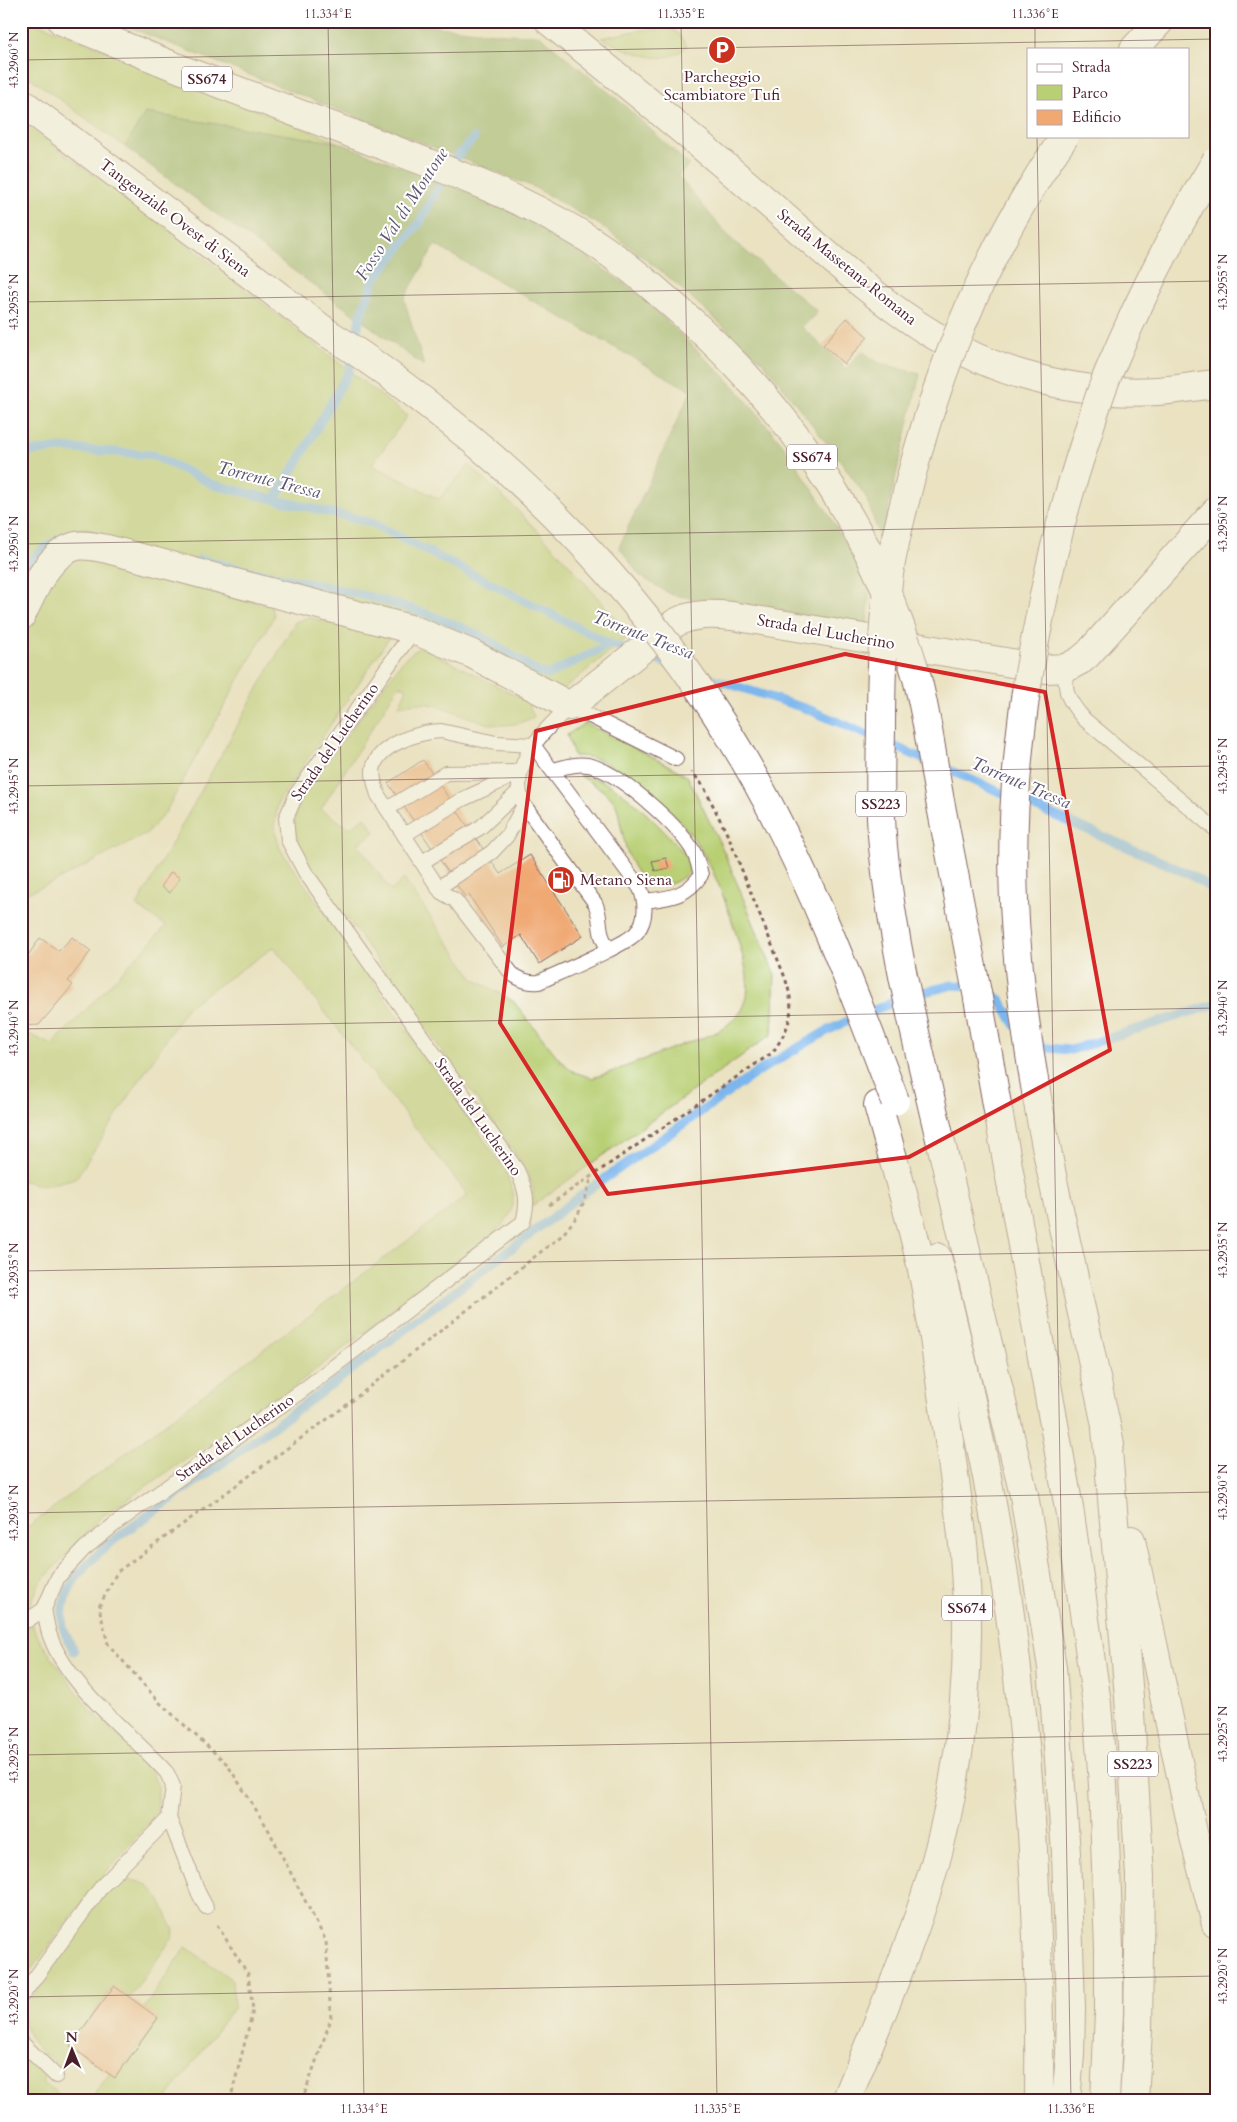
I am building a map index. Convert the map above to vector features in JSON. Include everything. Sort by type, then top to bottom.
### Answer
[{"type":"main road","name":"SS674","points":[[62,21],[511,197],[555,219],[602,248],[670,302],[749,378],[787,423],[821,469],[880,574],[916,673],[925,712],[940,804],[978,998],[1070,1514],[1097,1704],[1103,1785],[1109,1949],[1109,2013],[1105,2101]]},
{"type":"main road","name":"Strada Massetana Romana","points":[[549,21],[711,154],[865,286],[939,340],[1017,374],[1064,385],[1127,392],[1156,392],[1210,382]]},
{"type":"main road","points":[[1135,48],[1160,21]]},
{"type":"main road","name":"Tangenziale Ovest di Siena","points":[[21,102],[329,334],[359,365],[452,439],[540,516],[575,555],[646,639],[713,736],[740,779],[765,828],[817,942],[886,1103]]},
{"type":"main road","name":"SS223","points":[[1064,138],[1029,191],[985,272],[957,332],[923,431],[889,571],[883,639],[880,782],[884,862],[903,978],[1024,1495],[1052,1667],[1066,1853],[1071,2009],[1066,2101]]},
{"type":"main road","name":"SS223","points":[[1134,2101],[1138,2030],[1140,1876],[1130,1697],[1106,1428],[1044,1140],[1028,1039],[1017,946],[1014,828],[1023,712],[1052,556],[1070,486],[1106,380],[1163,256],[1191,202],[1216,161]]},
{"type":"main road","points":[[1066,668],[1088,654],[1216,511]]},
{"type":"main road","points":[[21,616],[44,573],[56,557],[64,551],[77,546],[87,546],[117,551],[414,630],[472,654],[570,706]]},
{"type":"main road","name":"Strada del Lucherino","points":[[570,706],[675,622],[693,616],[732,616],[1018,666],[1047,669],[1066,668]]},
{"type":"main road","name":"SS674","points":[[846,2101],[917,1922],[939,1847],[956,1770],[964,1714],[967,1656],[964,1554],[926,1291],[886,1103]]},
{"type":"main road","name":"SS674","points":[[886,1103],[925,1209],[970,1394],[1002,1563],[1015,1656],[1025,1750],[1038,1938],[1040,2019],[1039,2101]]},
{"type":"main road","points":[[1106,1428],[1194,1838],[1216,1924]]},
{"type":"lane","name":"Strada del Lucherino","points":[[44,1609],[58,1578],[84,1549],[115,1524],[303,1390],[523,1222],[527,1207],[526,1190],[517,1170],[304,872],[288,840],[286,818],[297,793],[414,630]]},
{"type":"lane","points":[[1066,668],[1065,689],[1071,701],[1084,718],[1216,830]]},
{"type":"lane","points":[[438,888],[492,852],[506,836],[521,799],[520,772],[533,745],[570,706],[676,759]]},
{"type":"lane","points":[[441,731],[496,743],[533,745],[554,770],[640,888],[644,900],[643,921],[637,932],[609,949],[539,982],[520,980],[512,974],[455,900],[441,892],[378,795],[373,771],[376,761],[384,752],[409,737],[422,732],[441,731]]},
{"type":"lane","points":[[554,770],[578,764],[588,765],[603,771],[644,799],[666,819],[692,850],[699,864],[701,875],[694,885],[685,892],[673,897],[644,900]]},
{"type":"lane","points":[[387,809],[446,773],[520,772]]},
{"type":"lane","points":[[404,834],[461,800],[520,772]]},
{"type":"lane","points":[[422,862],[480,827],[521,799]]},
{"type":"lane","points":[[521,799],[595,903],[598,910],[602,939],[609,949]]},
{"type":"lane","points":[[21,1621],[28,1620],[44,1609],[49,1635],[61,1658],[80,1683],[167,1773],[173,1786],[169,1818],[206,1907]]},
{"type":"lane","points":[[21,1997],[102,1886],[169,1818]]},
{"type":"lane","points":[[21,2042],[56,2076]]},
{"type":"path","points":[[523,1222],[772,1053],[785,1036],[790,1017],[791,994],[787,981],[729,838],[704,787],[693,773],[676,759]]},
{"type":"path","points":[[302,2101],[330,2019],[326,1941],[267,1827],[227,1764],[159,1702],[108,1644],[99,1607],[117,1572],[344,1407],[561,1236],[576,1219],[584,1205],[592,1176]]},
{"type":"path","points":[[206,1907],[248,1974],[253,2010],[230,2101]]},
{"type":"highlighted area","points":[[845,654],[1045,692],[1110,1050],[909,1157],[608,1194],[500,1023],[536,731]]},
{"type":"green space","points":[[21,21],[32,21],[340,143],[145,113],[125,147],[21,71]]},
{"type":"green space","points":[[113,21],[385,21],[504,34],[539,35],[624,105],[689,165],[678,176],[730,238],[818,312],[802,327],[846,369],[862,351],[879,363],[920,374],[889,505],[883,547],[866,497],[843,464],[764,363],[666,275],[603,227],[534,187]]},
{"type":"green space","points":[[671,28],[679,34],[687,46],[678,53],[667,57],[645,56],[601,38],[640,30]]},
{"type":"green space","points":[[145,113],[340,143],[499,204],[574,247],[642,297],[735,387],[784,446],[828,513],[870,585],[867,625],[672,595],[640,576],[619,547],[691,391],[435,245],[404,299],[424,366],[125,147]]},
{"type":"green space","points":[[21,122],[157,221],[407,416],[372,465],[439,499],[469,465],[557,551],[630,635],[560,692],[93,536],[21,593]]},
{"type":"green space","points":[[77,558],[89,558],[271,606],[274,616],[165,813],[146,834],[52,883],[21,895],[21,640],[47,588],[68,562]]},
{"type":"green space","points":[[308,617],[389,638],[278,803],[274,826],[280,849],[506,1171],[513,1206],[502,1226],[292,1388],[102,1516],[39,1584],[27,1612],[21,1614],[21,1532],[468,1195],[274,947],[188,1006],[76,1178],[43,1186],[21,1180],[21,1030],[52,1045],[166,926],[137,906],[295,622]]},
{"type":"green space","points":[[424,648],[528,702],[534,717],[519,723],[493,724],[429,704],[418,703],[399,706],[407,688],[399,685],[321,809],[349,828],[365,817],[375,832],[358,844],[391,891],[404,879],[474,979],[513,1001],[560,1060],[574,1072],[592,1078],[719,1031],[742,1010],[746,1002],[748,984],[738,940],[721,890],[700,847],[671,811],[652,794],[597,759],[574,756],[567,735],[585,723],[688,777],[724,852],[775,975],[772,1034],[532,1206],[533,1188],[520,1160],[312,869],[295,832],[296,813],[306,791],[315,778],[404,659],[417,649]]},
{"type":"green space","points":[[579,775],[594,778],[609,785],[624,794],[638,806],[686,855],[691,863],[690,871],[679,880],[666,885],[656,885],[647,882],[640,876],[630,860],[615,803],[603,791]]},
{"type":"green space","points":[[32,1625],[40,1641],[90,1710],[147,1762],[158,1787],[158,1802],[156,1813],[97,1883],[21,1983],[21,1628]]},
{"type":"green space","points":[[124,1880],[144,1884],[151,1889],[161,1903],[174,1930],[173,1937],[130,1997],[113,1986],[70,2046],[76,2050],[63,2068],[41,2051],[30,2038],[26,2030],[23,2011],[107,1889],[114,1882]]},
{"type":"green space","points":[[186,1947],[232,1980],[234,2007],[165,2101],[90,2101],[109,2074],[115,2078],[158,2019],[144,2008]]},
{"type":"green space","points":[[21,2052],[44,2075],[44,2084],[69,2101],[21,2101]]},
{"type":"building","points":[[847,318],[868,337],[844,364],[823,345]]},
{"type":"building","points":[[423,760],[500,874],[530,855],[583,936],[539,964],[521,935],[503,947],[469,895],[465,897],[388,783]]},
{"type":"building","points":[[666,858],[669,868],[655,871],[652,861]]},
{"type":"building","points":[[171,872],[180,878],[170,893],[161,887]]},
{"type":"building","points":[[72,937],[91,951],[68,981],[73,985],[39,1025],[21,1026],[21,949],[29,954],[40,938],[59,951]]},
{"type":"building","points":[[114,1986],[158,2018],[115,2078],[70,2046]]},
{"type":"waterway","name":"Fosso Val di Montone","points":[[275,499],[349,371],[360,317],[374,280],[420,222],[451,163],[474,138]]},
{"type":"waterway","name":"Torrente Tressa","points":[[21,453],[61,448],[153,455],[214,485],[370,522],[610,644],[674,666]]},
{"type":"waterway","points":[[21,574],[38,553],[45,548],[61,539],[78,534]]},
{"type":"waterway","points":[[200,559],[375,598],[409,608],[476,634],[537,672],[548,675],[610,644]]},
{"type":"waterway","name":"Torrente Tressa","points":[[696,673],[810,710],[1169,865],[1191,875],[1216,892]]},
{"type":"waterway","points":[[74,1651],[63,1626],[62,1613],[65,1600],[76,1578],[111,1542],[329,1387],[587,1191],[762,1069],[825,1032],[852,1019],[911,995],[953,985],[969,986],[994,995],[1001,1001],[1016,1026]]},
{"type":"waterway","points":[[1032,1042],[1046,1048],[1071,1050],[1216,1004]]},
{"type":"place","name":"Parcheggio Scambiatore Tufi","points":[[722,50]]},
{"type":"place","name":"Metano Siena","points":[[561,880]]}]
